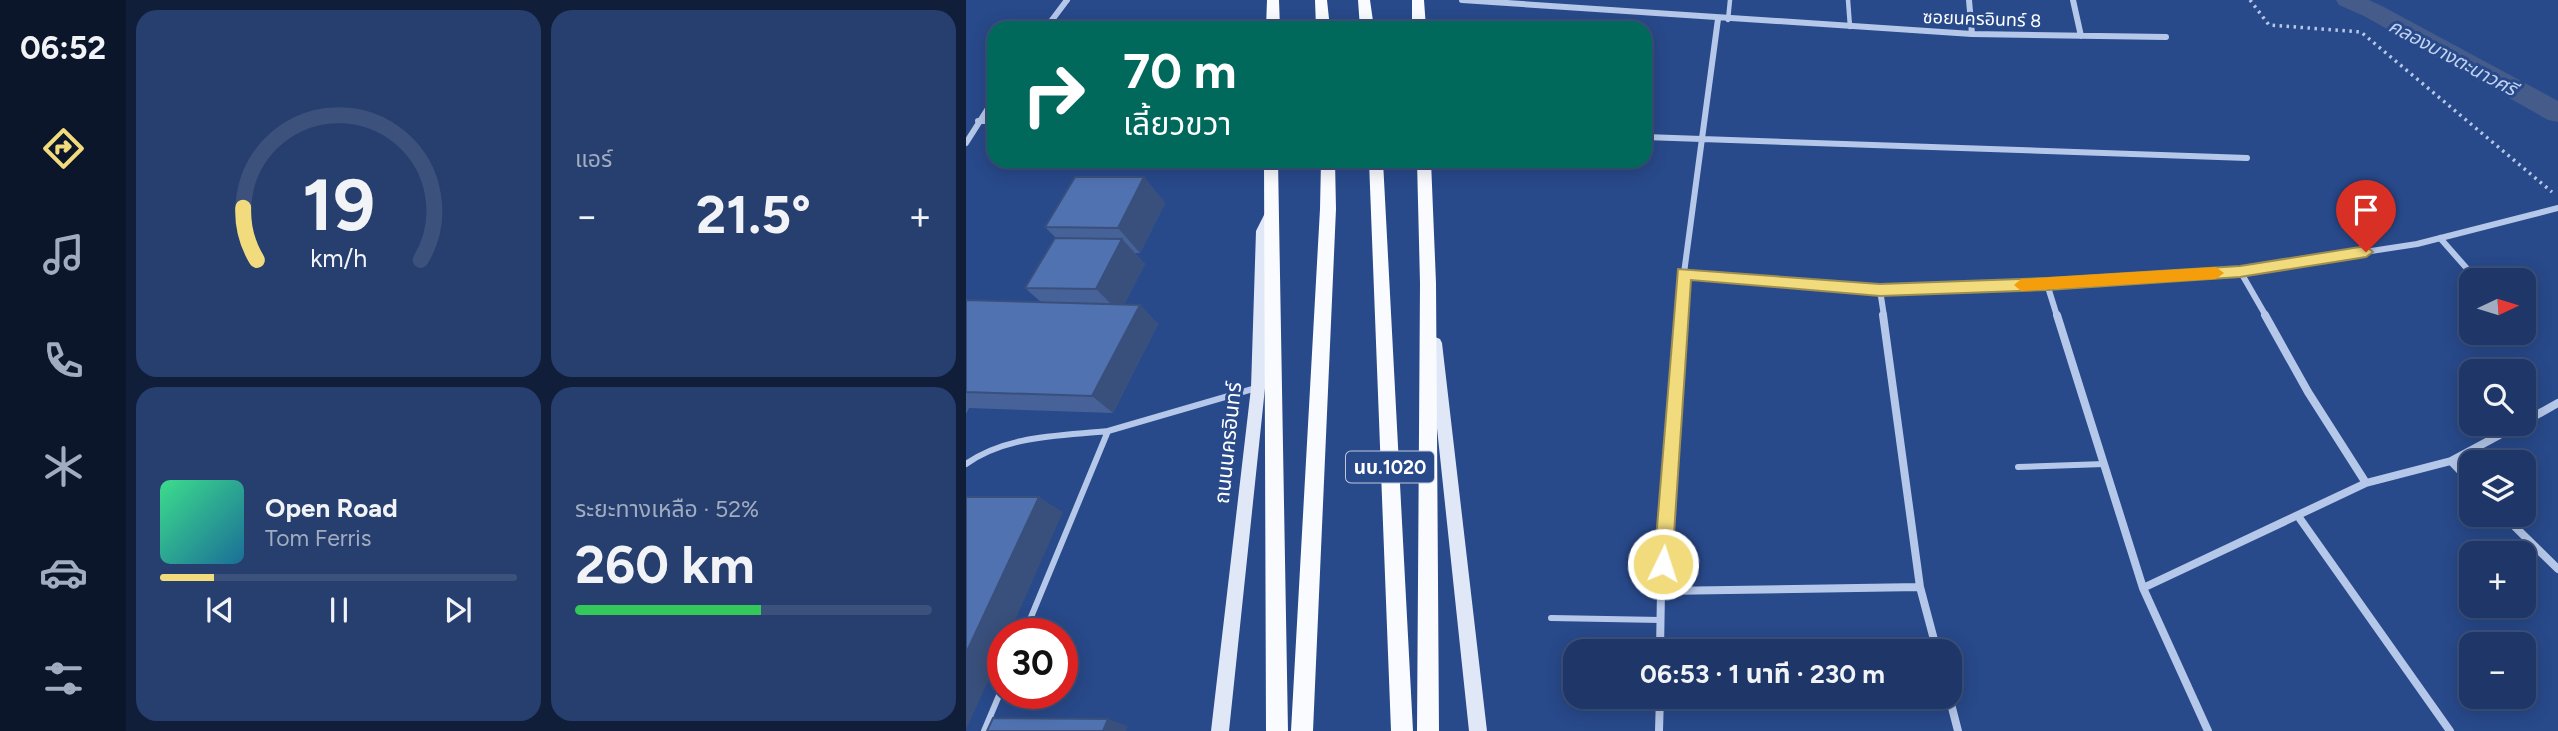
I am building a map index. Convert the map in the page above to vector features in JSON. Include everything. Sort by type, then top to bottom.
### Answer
[{"type":"main road","points":[[1273,0],[1273,21]]},
{"type":"main road","points":[[1321,0],[1322,21]]},
{"type":"main road","points":[[1364,0],[1366,21]]},
{"type":"main road","points":[[1418,0],[1419,21]]},
{"type":"main road","name":"ถนนนครอินทร์","points":[[1220,731],[1258,388],[1262,231],[1271,212],[1271,168]]},
{"type":"main road","name":"นบ.1020","points":[[1302,731],[1328,168]]},
{"type":"main road","name":"นบ.1020","points":[[1376,168],[1402,731]]},
{"type":"main road","name":"นบ.1020","points":[[1424,168],[1428,283],[1478,731]]},
{"type":"main road","points":[[1271,212],[1278,731]]},
{"type":"main road","points":[[1428,283],[1428,731]]},
{"type":"street","points":[[1051,21],[1067,0]]},
{"type":"street","name":"ซอยนครอินทร์ 8","points":[[1462,0],[1728,20],[1972,34],[2166,37]]},
{"type":"street","points":[[1969,0],[1972,34]]},
{"type":"street","points":[[2073,0],[2081,36]]},
{"type":"street","points":[[1660,639],[1661,591],[1684,273],[1718,19]]},
{"type":"street","points":[[966,143],[987,109]]},
{"type":"street","points":[[978,121],[987,121]]},
{"type":"street","points":[[1652,137],[2247,158]]},
{"type":"street","points":[[1684,273],[1880,290],[2047,284],[2240,271],[2440,238],[2558,208]]},
{"type":"street","points":[[2440,238],[2466,268]]},
{"type":"street","points":[[2240,271],[2308,392],[2366,483]]},
{"type":"street","points":[[2047,284],[2143,588],[2208,731]]},
{"type":"street","points":[[1880,290],[1920,587],[1934,639]]},
{"type":"street","points":[[2536,415],[2558,403]]},
{"type":"street","points":[[2143,588],[2366,483],[2451,461],[2498,436]]},
{"type":"street","points":[[2451,461],[2459,469]]},
{"type":"street","points":[[2298,516],[2450,731]]},
{"type":"street","points":[[2515,527],[2558,569]]},
{"type":"street","points":[[1661,591],[1920,587]]},
{"type":"street","points":[[1659,731],[1660,709]]},
{"type":"street","points":[[1952,709],[1958,731]]},
{"type":"lane","points":[[1728,20],[1730,0]]},
{"type":"lane","points":[[1848,0],[1850,27]]},
{"type":"lane","points":[[966,464],[975,455],[999,445],[1108,431],[1258,388]]},
{"type":"lane","points":[[1031,618],[1108,431]]},
{"type":"lane","points":[[2018,467],[2104,464]]},
{"type":"lane","points":[[1551,618],[1661,620]]},
{"type":"lane","points":[[984,731],[993,709]]},
{"type":"path","points":[[2250,0],[2269,25],[2361,32],[2558,197]]},
{"type":"building","points":[[1075,177],[1144,177],[1118,228],[1045,227]]},
{"type":"building","points":[[1055,238],[1122,239],[1096,289],[1025,288]]},
{"type":"building","points":[[966,300],[1140,305],[1092,396],[966,392]]},
{"type":"building","points":[[966,497],[1039,497],[966,653]]},
{"type":"building","points":[[993,718],[1108,719],[1103,731],[987,731]]},
{"type":"waterway","name":"คลองบางตะนาวศรี","points":[[2348,0],[2373,11],[2558,113]]},
{"type":"slow traffic","points":[[2021,285],[2216,273]]},
{"type":"route","points":[[1663,564],[1684,273],[1880,290],[2047,284],[2240,271],[2366,252]]}]
